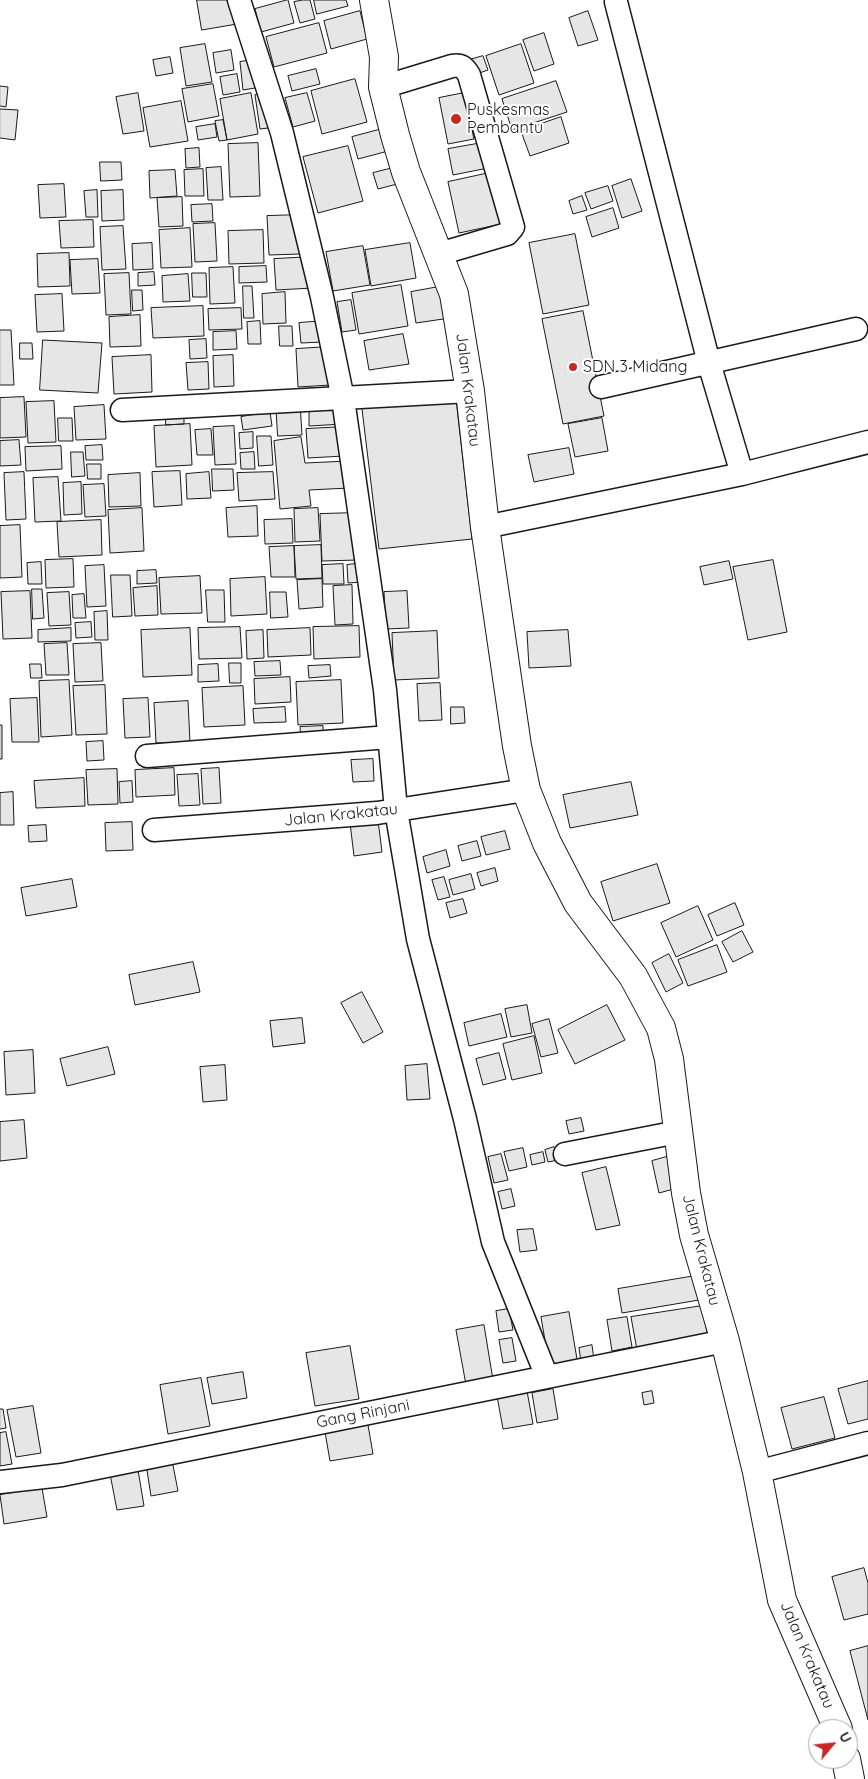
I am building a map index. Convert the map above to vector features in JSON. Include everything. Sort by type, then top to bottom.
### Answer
[{"type":"street","points":[[239,0],[282,133],[322,297],[343,398],[385,690],[396,810],[416,931],[465,1119],[493,1242],[547,1377]]},
{"type":"street","name":"Jalan Krakatau","points":[[374,0],[384,57],[383,87],[394,135],[406,172],[454,294],[470,391],[485,528],[517,746],[526,790],[547,843],[574,896],[597,931],[633,976],[661,1028],[669,1059],[686,1194],[694,1235],[725,1340],[757,1472],[782,1600],[834,1719]]},
{"type":"street","points":[[616,2],[709,363],[742,474]]},
{"type":"street","points":[[383,87],[459,65],[464,67],[469,74],[514,227],[507,234],[439,254]]},
{"type":"street","points":[[601,386],[856,329]]},
{"type":"street","points":[[122,410],[470,391]]},
{"type":"street","points":[[485,528],[742,474],[868,442]]},
{"type":"street","points":[[147,756],[389,737]]},
{"type":"street","name":"Jalan Krakatau","points":[[154,830],[288,821],[396,810],[526,790]]},
{"type":"street","points":[[565,1154],[678,1132]]},
{"type":"street","name":"Gang Rinjani","points":[[0,1482],[62,1475],[725,1340]]},
{"type":"street","points":[[757,1472],[868,1443]]},
{"type":"building","points":[[197,0],[233,0],[237,24],[202,30]]},
{"type":"building","points":[[288,0],[294,23],[261,32],[255,9]]},
{"type":"building","points":[[310,0],[315,19],[300,23],[294,2]]},
{"type":"building","points":[[314,0],[346,0],[348,6],[317,14]]},
{"type":"building","points":[[360,11],[367,39],[331,49],[324,21]]},
{"type":"building","points":[[588,11],[598,40],[578,46],[569,18]]},
{"type":"building","points":[[319,23],[327,53],[274,67],[266,37]]},
{"type":"building","points":[[544,33],[554,64],[534,71],[523,40]]},
{"type":"building","points":[[205,44],[212,82],[186,86],[180,48]]},
{"type":"building","points":[[521,44],[534,83],[499,95],[486,56]]},
{"type":"building","points":[[231,50],[234,70],[216,73],[213,53]]},
{"type":"building","points":[[483,56],[488,70],[471,76],[466,61]]},
{"type":"building","points":[[170,57],[173,73],[156,76],[153,60]]},
{"type":"building","points":[[252,60],[255,88],[243,90],[240,62]]},
{"type":"building","points":[[316,69],[320,84],[292,91],[288,76]]},
{"type":"building","points":[[237,74],[240,92],[223,95],[220,77]]},
{"type":"building","points":[[355,79],[367,122],[322,134],[311,91]]},
{"type":"building","points":[[556,81],[567,112],[512,130],[502,99]]},
{"type":"building","points":[[213,84],[219,116],[188,122],[182,89]]},
{"type":"building","points":[[0,86],[8,87],[6,107],[0,106]]},
{"type":"building","points":[[138,93],[144,131],[123,134],[116,97]]},
{"type":"building","points":[[251,93],[258,134],[227,140],[220,99]]},
{"type":"building","points":[[307,93],[315,121],[293,127],[285,98]]},
{"type":"building","name":"Puskesmas Pembantu","points":[[464,93],[474,139],[448,144],[439,98]]},
{"type":"building","points":[[263,94],[268,128],[260,129],[255,95]]},
{"type":"building","points":[[181,101],[188,141],[150,147],[143,108]]},
{"type":"building","points":[[0,109],[18,110],[15,140],[0,138]]},
{"type":"building","points":[[561,117],[569,143],[530,156],[521,131]]},
{"type":"building","points":[[223,120],[227,140],[219,141],[215,121]]},
{"type":"building","points":[[215,124],[217,137],[198,140],[196,127]]},
{"type":"building","points":[[386,128],[392,150],[358,159],[352,137]]},
{"type":"building","points":[[258,143],[260,196],[230,197],[228,144]]},
{"type":"building","points":[[482,143],[488,168],[453,175],[448,149]]},
{"type":"building","points":[[348,146],[363,201],[318,213],[303,157]]},
{"type":"building","points":[[199,148],[200,167],[186,168],[185,149]]},
{"type":"building","points":[[100,162],[121,162],[122,180],[101,181]]},
{"type":"building","points":[[401,166],[405,182],[378,189],[373,173]]},
{"type":"building","points":[[221,167],[223,200],[208,200],[206,168]]},
{"type":"building","points":[[203,169],[204,196],[185,196],[184,170]]},
{"type":"building","points":[[175,170],[177,196],[150,198],[149,171]]},
{"type":"building","points":[[494,172],[506,223],[459,233],[448,182]]},
{"type":"building","points":[[631,179],[642,211],[622,218],[612,186]]},
{"type":"building","points":[[64,184],[66,217],[40,218],[38,185]]},
{"type":"building","points":[[608,186],[613,201],[591,209],[585,193]]},
{"type":"building","points":[[97,190],[98,217],[86,217],[84,191]]},
{"type":"building","points":[[123,190],[124,220],[102,221],[101,191]]},
{"type":"building","points":[[582,196],[587,210],[573,214],[569,201]]},
{"type":"building","points":[[182,197],[183,226],[159,227],[157,198]]},
{"type":"building","points":[[212,204],[213,221],[192,222],[191,205]]},
{"type":"building","points":[[613,208],[619,228],[592,237],[586,217]]},
{"type":"building","points":[[299,215],[300,254],[269,255],[267,216]]},
{"type":"building","points":[[93,220],[94,247],[61,248],[59,221]]},
{"type":"building","points":[[215,223],[217,261],[195,262],[193,224]]},
{"type":"building","points":[[123,226],[126,269],[102,270],[100,227]]},
{"type":"building","points":[[190,228],[192,267],[161,268],[159,230]]},
{"type":"building","points":[[263,230],[264,263],[229,264],[228,231]]},
{"type":"building","points":[[575,234],[589,305],[543,314],[529,243]]},
{"type":"building","points":[[152,243],[153,269],[133,270],[132,244]]},
{"type":"building","points":[[410,243],[416,278],[371,286],[365,250]]},
{"type":"building","points":[[363,246],[370,285],[333,291],[326,252]]},
{"type":"building","points":[[69,253],[70,286],[38,287],[37,254]]},
{"type":"building","points":[[312,257],[313,288],[276,290],[274,259]]},
{"type":"building","points":[[98,259],[100,293],[72,294],[70,260]]},
{"type":"building","points":[[266,266],[267,282],[239,283],[239,267]]},
{"type":"building","points":[[233,267],[235,303],[210,304],[209,268]]},
{"type":"building","points":[[154,272],[155,285],[138,286],[138,273]]},
{"type":"building","points":[[129,273],[131,314],[106,315],[104,274]]},
{"type":"building","points":[[192,273],[206,273],[207,297],[193,297]]},
{"type":"building","points":[[188,274],[190,301],[163,302],[162,276]]},
{"type":"building","points":[[401,285],[408,326],[359,334],[352,293]]},
{"type":"building","points":[[243,286],[252,286],[254,318],[244,318]]},
{"type":"building","points":[[444,286],[450,318],[416,323],[411,292]]},
{"type":"building","points":[[132,290],[142,290],[143,310],[133,311]]},
{"type":"building","points":[[285,292],[286,323],[263,324],[262,294]]},
{"type":"building","points":[[62,294],[64,331],[37,332],[35,295]]},
{"type":"building","points":[[351,300],[356,330],[342,332],[337,302]]},
{"type":"building","points":[[203,306],[204,336],[153,338],[151,308]]},
{"type":"building","points":[[241,308],[242,329],[209,330],[208,309]]},
{"type":"building","name":"SDN 3 Midang","points":[[583,311],[604,416],[563,424],[542,319]]},
{"type":"building","points":[[140,315],[141,346],[110,347],[109,317]]},
{"type":"building","points":[[260,321],[261,344],[248,344],[247,322]]},
{"type":"building","points":[[323,321],[323,342],[301,343],[299,323]]},
{"type":"building","points":[[279,326],[292,326],[293,346],[280,346]]},
{"type":"building","points":[[0,330],[11,330],[14,385],[0,385]]},
{"type":"building","points":[[236,331],[237,349],[213,350],[213,332]]},
{"type":"building","points":[[403,334],[409,364],[369,370],[364,341]]},
{"type":"building","points":[[206,339],[207,358],[190,359],[189,340]]},
{"type":"building","points":[[43,340],[102,343],[98,393],[40,390]]},
{"type":"building","points":[[20,343],[32,343],[33,359],[20,359]]},
{"type":"building","points":[[328,347],[331,385],[298,387],[296,349]]},
{"type":"building","points":[[151,355],[152,392],[114,394],[112,357]]},
{"type":"building","points":[[233,355],[234,386],[214,387],[213,356]]},
{"type":"building","points":[[208,362],[209,389],[188,390],[186,363]]},
{"type":"building","points":[[24,397],[26,437],[0,438],[0,398]]},
{"type":"building","points":[[456,399],[472,539],[379,549],[362,409]]},
{"type":"building","points":[[54,401],[56,442],[28,443],[26,402]]},
{"type":"building","points":[[342,401],[343,424],[309,426],[309,403]]},
{"type":"building","points":[[276,403],[300,403],[302,435],[278,436]]},
{"type":"building","points":[[104,405],[106,439],[76,440],[74,407]]},
{"type":"building","points":[[166,412],[184,412],[184,424],[166,425]]},
{"type":"building","points":[[270,412],[272,426],[243,430],[241,417]]},
{"type":"building","points":[[58,418],[72,418],[73,441],[59,441]]},
{"type":"building","points":[[602,418],[608,451],[575,457],[568,424]]},
{"type":"building","points":[[190,424],[192,465],[156,467],[154,426]]},
{"type":"building","points":[[234,426],[236,464],[215,465],[213,427]]},
{"type":"building","points":[[343,427],[344,456],[308,458],[306,429]]},
{"type":"building","points":[[211,429],[213,455],[197,455],[195,430]]},
{"type":"building","points":[[253,432],[253,448],[240,449],[239,433]]},
{"type":"building","points":[[257,436],[271,436],[273,465],[259,466]]},
{"type":"building","points":[[301,437],[305,463],[348,461],[349,488],[309,490],[311,506],[280,509],[274,441]]},
{"type":"building","points":[[19,440],[21,465],[0,466],[0,441]]},
{"type":"building","points":[[102,445],[103,460],[86,460],[85,446]]},
{"type":"building","points":[[61,446],[62,469],[26,471],[25,447]]},
{"type":"building","points":[[569,448],[574,474],[534,482],[528,455]]},
{"type":"building","points":[[71,452],[83,452],[85,476],[72,477]]},
{"type":"building","points":[[254,452],[255,469],[241,469],[240,453]]},
{"type":"building","points":[[87,464],[101,464],[101,479],[88,479]]},
{"type":"building","points":[[212,469],[233,469],[234,490],[213,491]]},
{"type":"building","points":[[180,471],[182,505],[154,507],[152,472]]},
{"type":"building","points":[[24,472],[26,519],[6,520],[4,473]]},
{"type":"building","points":[[209,472],[211,498],[187,499],[186,474]]},
{"type":"building","points":[[273,472],[275,499],[239,501],[237,473]]},
{"type":"building","points":[[140,473],[141,506],[109,507],[108,475]]},
{"type":"building","points":[[58,477],[61,521],[35,522],[33,478]]},
{"type":"building","points":[[81,482],[82,514],[64,515],[63,483]]},
{"type":"building","points":[[104,484],[106,516],[85,517],[83,485]]},
{"type":"building","points":[[257,506],[258,536],[228,537],[226,508]]},
{"type":"building","points":[[142,508],[144,551],[110,553],[108,510]]},
{"type":"building","points":[[318,508],[320,541],[295,542],[294,509]]},
{"type":"building","points":[[355,513],[358,560],[322,561],[320,514]]},
{"type":"building","points":[[292,519],[293,543],[265,544],[264,520]]},
{"type":"building","points":[[101,520],[102,555],[59,557],[57,522]]},
{"type":"building","points":[[20,525],[22,577],[0,578],[0,526]]},
{"type":"building","points":[[321,545],[322,578],[296,579],[294,546]]},
{"type":"building","points":[[294,546],[295,577],[271,577],[269,547]]},
{"type":"building","points":[[73,559],[74,587],[46,588],[45,560]]},
{"type":"building","points":[[773,560],[787,632],[748,640],[733,567]]},
{"type":"building","points":[[729,561],[733,579],[704,585],[700,567]]},
{"type":"building","points":[[41,562],[42,584],[28,584],[27,563]]},
{"type":"building","points":[[363,563],[364,582],[348,583],[347,565]]},
{"type":"building","points":[[343,564],[344,584],[323,584],[322,565]]},
{"type":"building","points":[[104,565],[106,606],[87,607],[85,566]]},
{"type":"building","points":[[156,570],[157,583],[137,584],[137,571]]},
{"type":"building","points":[[111,575],[130,575],[132,616],[113,617]]},
{"type":"building","points":[[200,576],[202,613],[161,614],[159,578]]},
{"type":"building","points":[[265,577],[267,614],[231,616],[230,579]]},
{"type":"building","points":[[322,579],[323,607],[299,609],[297,580]]},
{"type":"building","points":[[352,585],[353,624],[335,625],[333,586]]},
{"type":"building","points":[[157,586],[158,615],[135,616],[133,588]]},
{"type":"building","points":[[32,589],[42,589],[44,618],[33,619]]},
{"type":"building","points":[[206,590],[224,590],[225,622],[208,622]]},
{"type":"building","points":[[30,591],[32,638],[3,639],[1,592]]},
{"type":"building","points":[[407,591],[409,628],[386,629],[384,592]]},
{"type":"building","points":[[69,592],[71,625],[49,626],[47,593]]},
{"type":"building","points":[[270,592],[286,592],[288,617],[271,618]]},
{"type":"building","points":[[84,594],[86,618],[73,618],[72,595]]},
{"type":"building","points":[[107,611],[108,640],[95,640],[94,612]]},
{"type":"building","points":[[91,622],[92,637],[76,638],[75,623]]},
{"type":"building","points":[[359,626],[360,657],[314,659],[313,627]]},
{"type":"building","points":[[240,627],[242,658],[199,659],[198,628]]},
{"type":"building","points":[[71,628],[71,641],[38,642],[38,630]]},
{"type":"building","points":[[190,628],[192,675],[143,677],[141,630]]},
{"type":"building","points":[[310,628],[311,655],[268,657],[267,630]]},
{"type":"building","points":[[263,630],[264,658],[247,659],[246,631]]},
{"type":"building","points":[[568,630],[571,666],[529,668],[527,632]]},
{"type":"building","points":[[437,631],[439,678],[394,680],[392,633]]},
{"type":"building","points":[[67,643],[69,675],[46,675],[44,644]]},
{"type":"building","points":[[101,643],[103,681],[75,682],[73,644]]},
{"type":"building","points":[[280,661],[281,675],[255,676],[254,662]]},
{"type":"building","points":[[229,663],[241,663],[241,683],[230,683]]},
{"type":"building","points":[[30,664],[41,664],[42,678],[31,678]]},
{"type":"building","points":[[218,664],[219,681],[198,682],[198,665]]},
{"type":"building","points":[[330,665],[331,676],[309,678],[308,666]]},
{"type":"building","points":[[290,677],[291,702],[255,704],[254,679]]},
{"type":"building","points":[[69,680],[72,735],[41,737],[39,681]]},
{"type":"building","points":[[341,680],[343,723],[298,725],[296,682]]},
{"type":"building","points":[[440,683],[442,720],[419,721],[417,684]]},
{"type":"building","points":[[105,685],[107,734],[76,735],[73,686]]},
{"type":"building","points":[[243,686],[245,725],[204,727],[202,688]]},
{"type":"building","points":[[37,698],[39,742],[12,742],[10,699]]},
{"type":"building","points":[[148,698],[150,737],[125,738],[123,699]]},
{"type":"building","points":[[188,701],[190,742],[156,743],[154,703]]},
{"type":"building","points":[[285,707],[286,722],[254,723],[253,709]]},
{"type":"building","points":[[451,707],[464,707],[465,723],[451,724]]},
{"type":"building","points":[[0,725],[2,725],[2,759],[0,759]]},
{"type":"building","points":[[323,726],[323,742],[301,742],[300,727]]},
{"type":"building","points":[[103,741],[104,760],[87,761],[86,742]]},
{"type":"building","points":[[373,759],[374,781],[353,782],[351,760]]},
{"type":"building","points":[[174,768],[175,795],[136,797],[135,770]]},
{"type":"building","points":[[219,768],[221,803],[203,804],[201,769]]},
{"type":"building","points":[[117,769],[118,804],[88,805],[86,770]]},
{"type":"building","points":[[198,774],[200,805],[179,806],[177,775]]},
{"type":"building","points":[[84,778],[85,806],[36,808],[34,781]]},
{"type":"building","points":[[132,781],[133,802],[120,803],[119,782]]},
{"type":"building","points":[[631,782],[638,815],[570,828],[563,795]]},
{"type":"building","points":[[13,792],[14,825],[0,825],[0,793]]},
{"type":"building","points":[[378,820],[382,852],[354,856],[350,823]]},
{"type":"building","points":[[132,822],[133,850],[106,851],[105,823]]},
{"type":"building","points":[[46,825],[47,841],[29,842],[28,826]]},
{"type":"building","points":[[505,831],[510,849],[486,855],[481,837]]},
{"type":"building","points":[[477,841],[481,856],[462,861],[458,846]]},
{"type":"building","points":[[446,850],[450,866],[427,873],[423,857]]},
{"type":"building","points":[[657,864],[670,903],[613,921],[601,882]]},
{"type":"building","points":[[495,868],[498,881],[481,886],[477,873]]},
{"type":"building","points":[[471,874],[475,889],[453,895],[449,880]]},
{"type":"building","points":[[444,877],[450,897],[438,900],[432,880]]},
{"type":"building","points":[[72,879],[77,907],[26,916],[21,888]]},
{"type":"building","points":[[463,899],[467,913],[450,918],[446,903]]},
{"type":"building","points":[[735,903],[744,925],[717,936],[708,915]]},
{"type":"building","points":[[698,906],[713,940],[676,957],[661,923]]},
{"type":"building","points":[[742,931],[753,952],[733,962],[722,942]]},
{"type":"building","points":[[717,945],[727,972],[688,986],[678,960]]},
{"type":"building","points":[[669,954],[683,983],[666,992],[652,963]]},
{"type":"building","points":[[193,962],[200,992],[135,1005],[129,975]]},
{"type":"building","points":[[362,992],[383,1032],[363,1043],[341,1003]]},
{"type":"building","points":[[527,1005],[532,1033],[511,1037],[505,1009]]},
{"type":"building","points":[[607,1005],[625,1040],[575,1064],[558,1030]]},
{"type":"building","points":[[501,1014],[507,1037],[469,1046],[464,1023]]},
{"type":"building","points":[[302,1018],[305,1043],[273,1047],[270,1021]]},
{"type":"building","points":[[549,1019],[558,1053],[541,1057],[532,1024]]},
{"type":"building","points":[[534,1036],[542,1073],[512,1080],[503,1044]]},
{"type":"building","points":[[108,1047],[115,1074],[67,1086],[60,1059]]},
{"type":"building","points":[[33,1050],[35,1093],[6,1095],[4,1052]]},
{"type":"building","points":[[499,1053],[506,1079],[483,1085],[476,1059]]},
{"type":"building","points":[[427,1064],[430,1099],[407,1100],[405,1066]]},
{"type":"building","points":[[225,1065],[227,1100],[203,1102],[200,1067]]},
{"type":"building","points":[[581,1118],[584,1131],[569,1134],[566,1121]]},
{"type":"building","points":[[24,1120],[27,1158],[0,1161],[0,1122]]},
{"type":"building","points":[[554,1147],[558,1160],[548,1162],[545,1150]]},
{"type":"building","points":[[523,1148],[527,1167],[509,1171],[504,1152]]},
{"type":"building","points":[[543,1152],[545,1162],[532,1165],[530,1155]]},
{"type":"building","points":[[501,1154],[508,1180],[494,1183],[488,1157]]},
{"type":"building","points":[[670,1156],[677,1188],[659,1193],[652,1161]]},
{"type":"building","points":[[606,1167],[620,1225],[596,1230],[582,1173]]},
{"type":"building","points":[[511,1189],[515,1206],[502,1209],[498,1192]]},
{"type":"building","points":[[533,1229],[537,1250],[520,1252],[517,1230]]},
{"type":"building","points":[[695,1276],[699,1300],[622,1313],[618,1289]]},
{"type":"building","points":[[702,1306],[708,1338],[637,1350],[631,1317]]},
{"type":"building","points":[[509,1309],[513,1330],[499,1332],[496,1311]]},
{"type":"building","points":[[569,1312],[578,1365],[550,1370],[541,1317]]},
{"type":"building","points":[[627,1317],[632,1347],[612,1351],[607,1320]]},
{"type":"building","points":[[484,1325],[493,1380],[466,1385],[456,1330]]},
{"type":"building","points":[[512,1338],[516,1361],[503,1363],[499,1340]]},
{"type":"building","points":[[592,1345],[594,1360],[581,1362],[579,1348]]},
{"type":"building","points":[[350,1346],[359,1399],[315,1406],[306,1353]]},
{"type":"building","points":[[243,1372],[247,1398],[212,1404],[207,1378]]},
{"type":"building","points":[[201,1378],[210,1426],[168,1434],[160,1385]]},
{"type":"building","points":[[868,1381],[868,1419],[848,1424],[838,1389]]},
{"type":"building","points":[[553,1389],[558,1419],[537,1423],[532,1393]]},
{"type":"building","points":[[527,1391],[533,1424],[503,1429],[497,1396]]},
{"type":"building","points":[[652,1391],[654,1403],[644,1405],[642,1393]]},
{"type":"building","points":[[824,1397],[835,1438],[792,1449],[781,1408]]},
{"type":"building","points":[[33,1406],[41,1453],[16,1457],[7,1410]]},
{"type":"building","points":[[0,1409],[3,1409],[6,1428],[0,1429]]},
{"type":"building","points":[[368,1425],[373,1454],[330,1461],[325,1432]]},
{"type":"building","points":[[6,1432],[12,1464],[0,1466],[0,1433]]},
{"type":"building","points":[[172,1460],[178,1491],[151,1496],[146,1464]]},
{"type":"building","points":[[138,1470],[144,1506],[117,1510],[110,1474]]},
{"type":"building","points":[[42,1488],[47,1517],[4,1524],[0,1495]]},
{"type":"building","points":[[864,1568],[868,1583],[868,1614],[844,1620],[832,1577]]},
{"type":"building","points":[[868,1646],[868,1720],[850,1651]]},
{"type":"place","name":"Puskesmas Pembantu","points":[[456,119]]},
{"type":"place","name":"SDN 3 Midang","points":[[573,367]]}]
